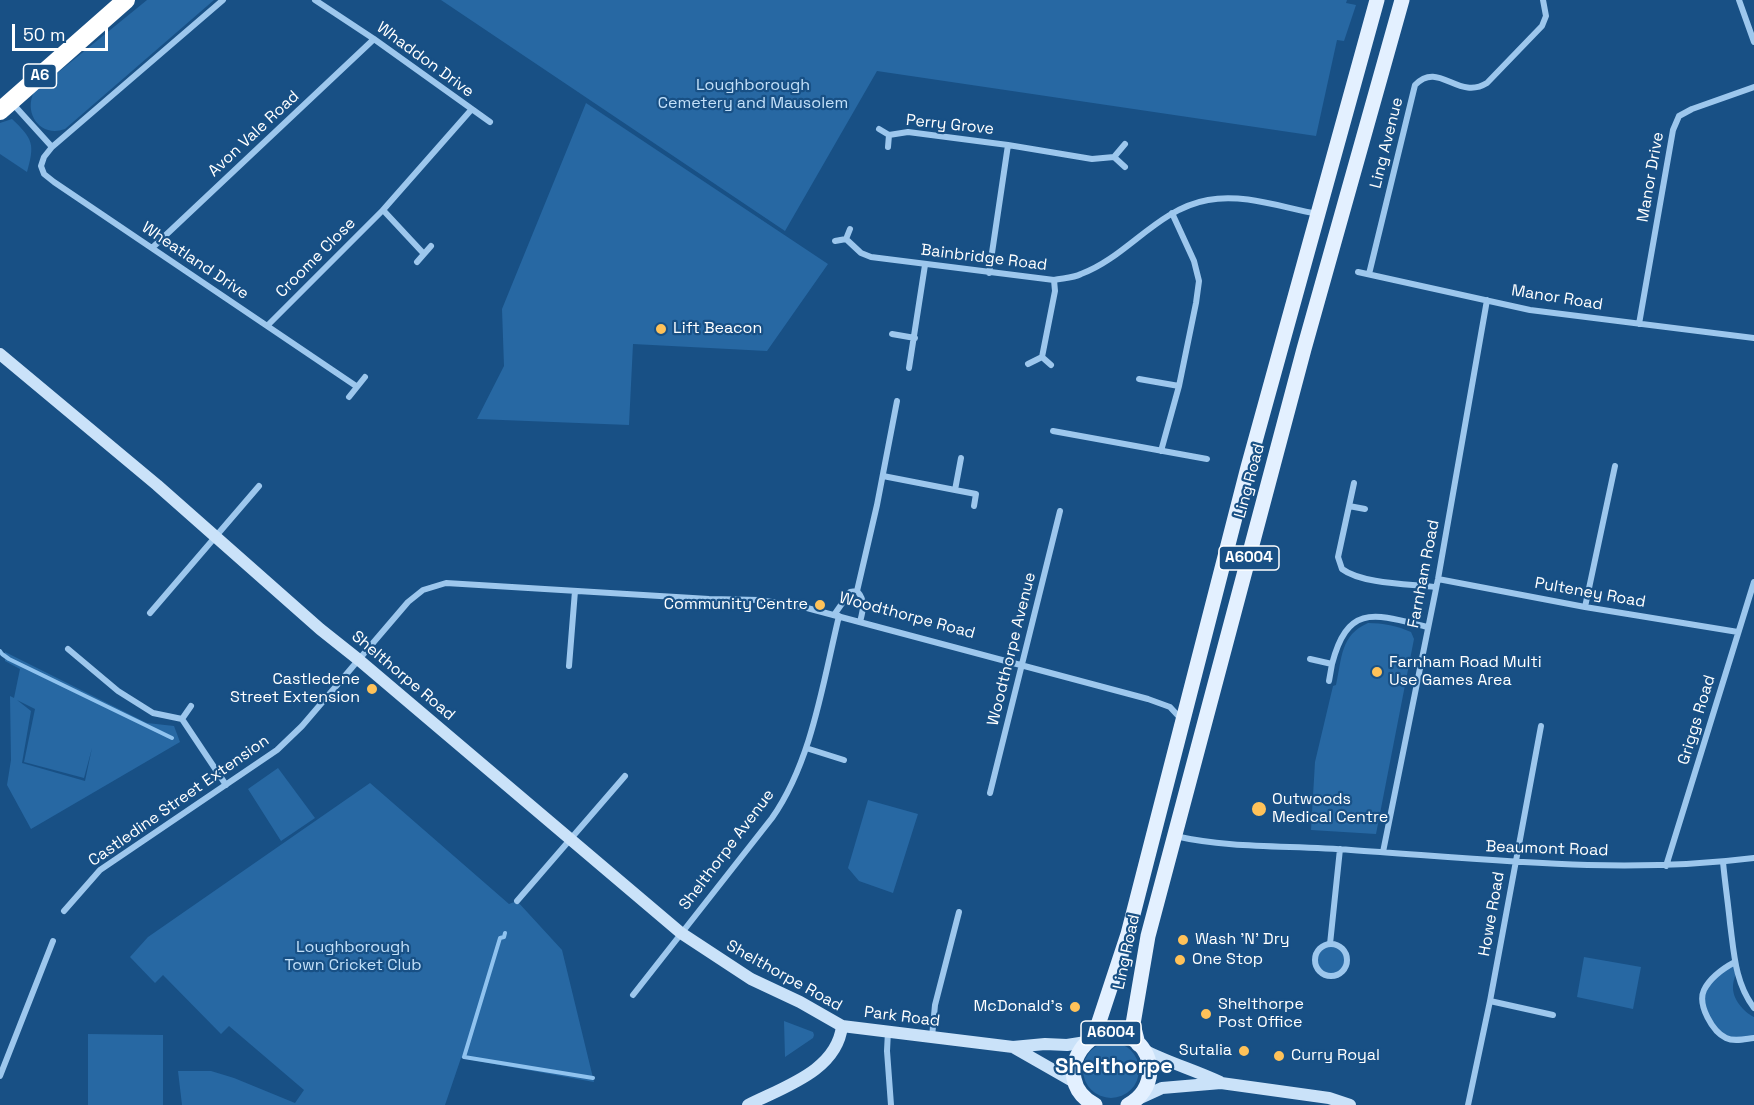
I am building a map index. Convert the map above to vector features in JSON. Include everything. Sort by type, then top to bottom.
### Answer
[{"type":"highway","name":"A6","points":[[5,106],[117,5]]},
{"type":"main road","name":"Ling Road","points":[[1090,1039],[1128,934],[1248,467],[1377,0]]},
{"type":"main road","name":"Ling Road","points":[[1141,1047],[1133,1024],[1135,1000],[1148,936],[1307,338],[1402,0]]},
{"type":"main road","points":[[1183,720],[1197,752]]},
{"type":"main road","name":"A6004","points":[[1084,1097],[1073,1072],[1079,1051],[1090,1039],[1106,1033],[1118,1033],[1129,1036],[1141,1047],[1148,1060],[1150,1070],[1144,1091],[1133,1102]]},
{"type":"street","points":[[5,106],[52,147],[223,0]]},
{"type":"street","name":"Whaddon Drive","points":[[315,0],[490,122]]},
{"type":"street","points":[[1480,97],[1478,89],[1487,83],[1542,26],[1546,16],[1543,0]]},
{"type":"street","points":[[1739,0],[1754,42]]},
{"type":"street","name":"Avon Vale Road","points":[[152,248],[374,39]]},
{"type":"street","name":"Ling Avenue","points":[[1369,274],[1415,85],[1422,78],[1431,75],[1468,88],[1478,89]]},
{"type":"street","name":"Manor Drive","points":[[1639,324],[1673,130],[1679,116],[1692,109],[1754,87]]},
{"type":"street","name":"Croome Close","points":[[267,326],[383,210],[471,110]]},
{"type":"street","name":"Perry Grove","points":[[879,129],[889,135],[908,132],[1092,159],[1114,157]]},
{"type":"street","name":"Perry Grove","points":[[888,147],[889,135]]},
{"type":"street","points":[[1125,144],[1114,157],[1125,167]]},
{"type":"street","name":"Perry Grove","points":[[989,273],[1008,145]]},
{"type":"street","name":"Wheatland Drive","points":[[52,147],[44,157],[41,166],[44,174],[356,386]]},
{"type":"street","name":"Bainbridge Road","points":[[846,239],[861,253],[871,258],[1054,280],[1081,274],[1102,264],[1172,213],[1208,200],[1236,198],[1319,215]]},
{"type":"street","points":[[383,210],[424,254]]},
{"type":"street","points":[[1161,451],[1179,386],[1196,303],[1198,281],[1194,261],[1172,213]]},
{"type":"street","points":[[835,241],[846,239],[850,229]]},
{"type":"street","points":[[417,262],[431,246]]},
{"type":"street","points":[[909,368],[925,265]]},
{"type":"street","name":"Manor Road","points":[[1358,272],[1530,310],[1754,338]]},
{"type":"street","points":[[1042,357],[1055,291],[1054,280]]},
{"type":"street","name":"Farnham Road","points":[[1383,852],[1438,579],[1487,300]]},
{"type":"street","points":[[892,334],[915,338]]},
{"type":"street","name":"Shelthorpe Road","points":[[0,354],[157,485],[214,538],[320,629],[681,933],[750,979],[800,1002],[842,1026]]},
{"type":"street","points":[[1029,364],[1042,357]]},
{"type":"street","points":[[1042,357],[1051,365]]},
{"type":"street","points":[[349,397],[365,377]]},
{"type":"street","points":[[1140,379],[1179,386]]},
{"type":"street","points":[[860,622],[864,607],[862,597],[857,591],[897,401]]},
{"type":"street","points":[[1053,431],[1207,459]]},
{"type":"street","points":[[955,490],[961,458]]},
{"type":"street","points":[[1585,607],[1616,466]]},
{"type":"street","points":[[883,476],[976,494],[974,506]]},
{"type":"street","points":[[1354,483],[1338,557],[1342,570],[1351,575],[1376,580],[1435,587]]},
{"type":"street","points":[[150,613],[259,486]]},
{"type":"street","points":[[1349,506],[1365,509]]},
{"type":"street","name":"Woodthorpe Avenue","points":[[990,793],[1060,511]]},
{"type":"street","name":"Pulteney Road","points":[[1438,579],[1585,607],[1738,632]]},
{"type":"street","name":"Griggs Road","points":[[1666,866],[1754,582]]},
{"type":"street","name":"Woodthorpe Road","points":[[359,660],[408,602],[423,590],[446,583],[760,600],[837,615],[1148,699],[1170,707],[1183,720]]},
{"type":"street","points":[[569,666],[575,591]]},
{"type":"street","name":"Shelthorpe Avenue","points":[[681,933],[786,796],[806,748],[837,615],[850,592],[857,591]]},
{"type":"street","points":[[1329,681],[1338,643],[1342,634],[1353,622],[1362,618],[1379,617],[1427,627]]},
{"type":"street","points":[[68,649],[118,691],[153,712],[182,719],[226,785]]},
{"type":"street","points":[[1310,659],[1332,664]]},
{"type":"street","name":"Castledine Street Extension","points":[[64,911],[100,870],[277,750],[302,726],[359,660]]},
{"type":"street","points":[[182,719],[191,706]]},
{"type":"street","name":"Howe Road","points":[[1468,1105],[1490,1001],[1541,726]]},
{"type":"street","points":[[806,748],[844,760]]},
{"type":"street","points":[[517,901],[625,776]]},
{"type":"street","name":"Beaumont Road","points":[[1175,836],[1201,842],[1340,849],[1514,863],[1666,866],[1754,858]]},
{"type":"street","points":[[1330,944],[1340,849]]},
{"type":"street","points":[[1723,862],[1735,962],[1740,984],[1754,1008]]},
{"type":"street","points":[[932,1037],[935,1005],[959,912]]},
{"type":"street","points":[[633,995],[681,933]]},
{"type":"street","points":[[0,1076],[52,941]]},
{"type":"street","points":[[1330,944],[1342,948],[1347,961],[1342,971],[1330,976],[1320,972],[1314,960],[1319,948],[1330,944]]},
{"type":"street","points":[[1735,962],[1722,969],[1709,982],[1702,992],[1701,1001],[1715,1028],[1724,1038],[1734,1040],[1754,1038]]},
{"type":"street","points":[[1490,1001],[1553,1015]]},
{"type":"street","name":"Park Road","points":[[748,1105],[804,1076],[825,1062],[836,1049],[842,1026],[1013,1047],[1090,1039]]},
{"type":"street","points":[[888,1031],[887,1051],[891,1105]]},
{"type":"street","name":"Park Road","points":[[1013,1047],[1084,1097]]},
{"type":"street","points":[[1141,1047],[1167,1062],[1194,1070],[1221,1083]]},
{"type":"street","points":[[1133,1102],[1162,1088],[1221,1083],[1329,1098],[1350,1105]]},
{"type":"green space","points":[[147,0],[214,0],[65,129],[48,130],[36,122],[31,108],[34,92]]},
{"type":"green space","name":"Loughborough Cemetery and Mausolem","points":[[441,0],[1347,0],[1346,3],[1356,5],[1344,41],[1337,40],[1316,136],[877,71],[785,231]]},
{"type":"green space","points":[[586,103],[828,264],[767,351],[633,344],[629,425],[477,419],[504,366],[502,309]]},
{"type":"green space","points":[[12,119],[30,142],[31,155],[27,172],[0,154],[0,123]]},
{"type":"green space","points":[[1368,623],[1401,628],[1411,632],[1414,639],[1376,834],[1311,830],[1315,762],[1333,686],[1336,685],[1341,657],[1347,641],[1359,628]]},
{"type":"green space","points":[[5,652],[147,723],[174,726],[180,742],[31,829],[7,785],[11,760],[10,696],[14,698],[20,669],[5,661]],"holes":[[[17,700],[35,709],[24,762],[84,778],[92,748],[85,781],[22,763],[31,711]]]},
{"type":"green space","points":[[278,768],[315,818],[281,841],[248,789]]},
{"type":"green space","name":"Loughborough Town Cricket Club","points":[[370,783],[509,904],[517,901],[562,950],[594,1082],[461,1058],[445,1105],[182,1105],[178,1071],[211,1071],[295,1103],[304,1090],[229,1026],[221,1034],[163,975],[155,983],[130,957],[148,937]]},
{"type":"green space","points":[[868,800],[918,814],[893,893],[859,881],[848,868]]},
{"type":"green space","points":[[1331,944],[1342,949],[1347,960],[1342,971],[1331,976],[1320,971],[1315,960],[1320,949]]},
{"type":"green space","points":[[1584,957],[1641,967],[1633,1009],[1577,997]]},
{"type":"green space","points":[[1735,962],[1734,996],[1739,1005],[1754,1017],[1754,1038],[1724,1038],[1707,1015],[1702,992],[1709,982]]},
{"type":"green space","points":[[784,1021],[813,1032],[814,1035],[785,1057]]},
{"type":"green space","points":[[88,1034],[163,1035],[163,1105],[88,1105]]},
{"type":"green space","points":[[1111,1042],[1122,1044],[1131,1050],[1137,1059],[1139,1070],[1137,1081],[1131,1090],[1122,1096],[1111,1098],[1100,1096],[1091,1090],[1085,1081],[1083,1070],[1085,1059],[1091,1050],[1100,1044]]},
{"type":"waterway","points":[[0,651],[9,659],[172,738]]},
{"type":"waterway","points":[[505,933],[504,937],[500,938],[464,1057],[593,1078]]},
{"type":"place","name":"Lift Beacon","points":[[661,329]]},
{"type":"place","name":"Community Centre","points":[[820,605]]},
{"type":"place","name":"Farnham Road Multi Use Games Area","points":[[1377,672]]},
{"type":"place","name":"Castledene Street Extension","points":[[372,689]]},
{"type":"place","name":"Outwoods Medical Centre","points":[[1259,809]]},
{"type":"place","name":"Wash 'N' Dry","points":[[1183,940]]},
{"type":"place","name":"One Stop","points":[[1180,960]]},
{"type":"place","name":"McDonald's","points":[[1075,1007]]},
{"type":"place","name":"Shelthorpe Post Office","points":[[1206,1014]]},
{"type":"place","name":"Sutalia","points":[[1244,1051]]},
{"type":"place","name":"Curry Royal","points":[[1279,1056]]},
{"type":"district","name":"Shelthorpe","points":[[1114,1067]]}]
